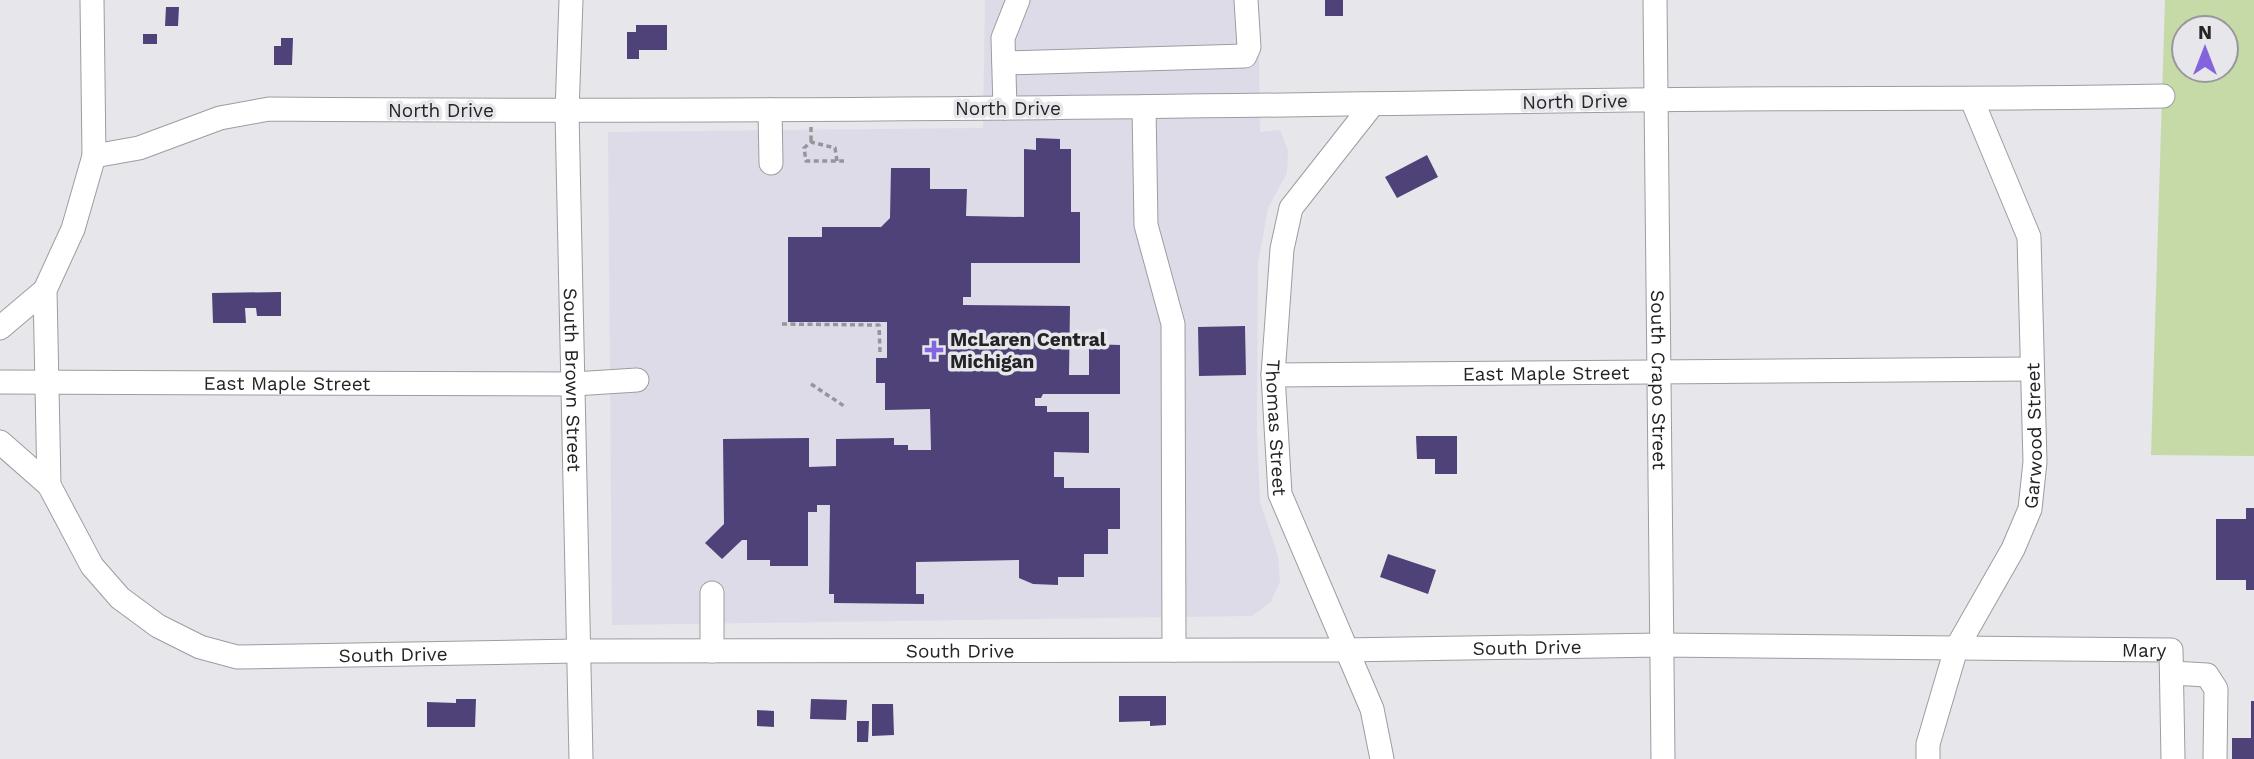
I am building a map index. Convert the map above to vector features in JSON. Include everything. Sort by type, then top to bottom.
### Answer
[{"type":"street","points":[[44,382],[45,290],[73,229],[94,156],[93,0]]},
{"type":"street","name":"South Brown Street","points":[[571,0],[567,112],[581,759]]},
{"type":"street","points":[[1005,108],[1003,38],[1018,0]]},
{"type":"street","points":[[1004,63],[1245,57],[1249,47],[1247,0]]},
{"type":"street","name":"South Crapo Street","points":[[1655,0],[1656,372],[1662,759]]},
{"type":"street","name":"North Drive","points":[[94,156],[139,148],[220,118],[269,109],[567,112],[2163,96]]},
{"type":"street","name":"Garwood Street","points":[[1928,759],[1928,744],[1956,649],[2012,550],[2030,509],[2035,462],[2029,237],[1972,100]]},
{"type":"street","name":"Thomas Street","points":[[1372,105],[1291,208],[1282,248],[1273,375],[1280,494],[1344,650],[1372,709],[1382,759]]},
{"type":"street","points":[[1144,107],[1146,225],[1173,324],[1174,650]]},
{"type":"street","points":[[770,110],[771,163]]},
{"type":"street","points":[[0,328],[45,290]]},
{"type":"street","name":"East Maple Street","points":[[1273,375],[2031,369]]},
{"type":"street","name":"East Maple Street","points":[[0,382],[574,384],[637,380]]},
{"type":"street","name":"South Drive","points":[[44,382],[49,485],[92,566],[120,598],[158,626],[200,646],[237,657],[577,650],[1344,650],[1660,645],[2052,649]]},
{"type":"street","points":[[0,442],[49,485]]},
{"type":"street","points":[[712,593],[712,650]]},
{"type":"street","name":"Mary","points":[[2052,649],[2171,650],[2173,759]]},
{"type":"street","points":[[2172,673],[2207,675],[2213,682],[2216,689],[2216,759]]},
{"type":"path","points":[[811,127],[811,142],[804,148],[806,161],[844,161]]},
{"type":"path","points":[[811,142],[835,148],[837,161]]},
{"type":"path","points":[[782,324],[879,325],[880,352]]},
{"type":"path","points":[[811,384],[844,406]]},
{"type":"shaded area","name":"McLaren Central Michigan","points":[[985,0],[1258,0],[1260,132],[1280,130],[1288,151],[1287,173],[1268,208],[1258,263],[1257,431],[1260,502],[1278,556],[1280,581],[1271,602],[1252,616],[612,625],[608,132],[983,128]]},
{"type":"green space","points":[[2165,0],[2254,0],[2254,456],[2151,455]]},
{"type":"building","points":[[1325,0],[1343,0],[1343,16],[1325,16]]},
{"type":"building","points":[[166,7],[179,7],[178,26],[165,26]]},
{"type":"building","points":[[636,25],[667,25],[667,50],[639,50],[639,59],[627,59],[627,32],[636,32]]},
{"type":"building","points":[[143,34],[157,34],[157,44],[143,44]]},
{"type":"building","points":[[281,38],[293,38],[292,65],[274,65],[274,46],[281,46]]},
{"type":"building","name":"McLaren Central Michigan","points":[[1036,138],[1060,139],[1060,149],[1071,149],[1071,212],[1080,212],[1080,263],[971,263],[971,297],[963,297],[963,305],[1070,306],[1069,375],[1089,375],[1089,344],[1120,345],[1120,394],[1043,394],[1041,398],[1035,398],[1035,406],[1047,406],[1047,412],[1089,412],[1089,453],[1054,452],[1054,477],[1064,477],[1064,488],[1120,488],[1120,529],[1108,529],[1108,554],[1084,554],[1084,577],[1058,577],[1058,585],[1033,584],[1019,578],[1019,560],[916,562],[916,594],[924,594],[924,604],[834,603],[834,594],[829,594],[830,505],[817,505],[817,512],[808,512],[808,566],[770,566],[770,560],[747,560],[747,540],[742,540],[722,559],[705,543],[724,524],[723,439],[809,438],[809,467],[836,466],[836,439],[894,438],[894,445],[908,445],[908,450],[931,450],[930,409],[885,410],[885,383],[876,383],[876,358],[887,358],[887,322],[788,322],[788,237],[822,237],[822,227],[881,227],[890,218],[891,168],[930,168],[930,189],[967,189],[966,216],[1024,217],[1024,149],[1036,150]]},
{"type":"building","points":[[1427,155],[1438,177],[1397,198],[1385,177]]},
{"type":"building","points":[[281,292],[281,316],[257,316],[256,308],[245,308],[246,323],[213,323],[212,293]]},
{"type":"building","points":[[1245,326],[1246,375],[1199,376],[1198,327]]},
{"type":"building","points":[[1416,436],[1457,436],[1457,474],[1435,474],[1435,459],[1417,459]]},
{"type":"building","points":[[2246,508],[2254,508],[2254,590],[2246,590],[2246,580],[2216,580],[2216,519],[2246,519]]},
{"type":"building","points":[[1388,554],[1436,570],[1428,594],[1380,577]]},
{"type":"building","points":[[1119,696],[1166,696],[1166,725],[1150,726],[1150,721],[1119,722]]},
{"type":"building","points":[[456,699],[476,699],[475,727],[427,727],[427,702],[456,703]]},
{"type":"building","points":[[811,699],[847,700],[846,720],[810,719]]},
{"type":"building","points":[[2251,701],[2254,701],[2254,759],[2232,759],[2232,738],[2251,738]]},
{"type":"building","points":[[872,704],[893,704],[894,735],[872,736]]},
{"type":"building","points":[[757,710],[774,711],[774,727],[757,726]]},
{"type":"building","points":[[857,721],[869,721],[868,742],[857,742]]},
{"type":"place","name":"McLaren Central Michigan","points":[[934,350]]}]
